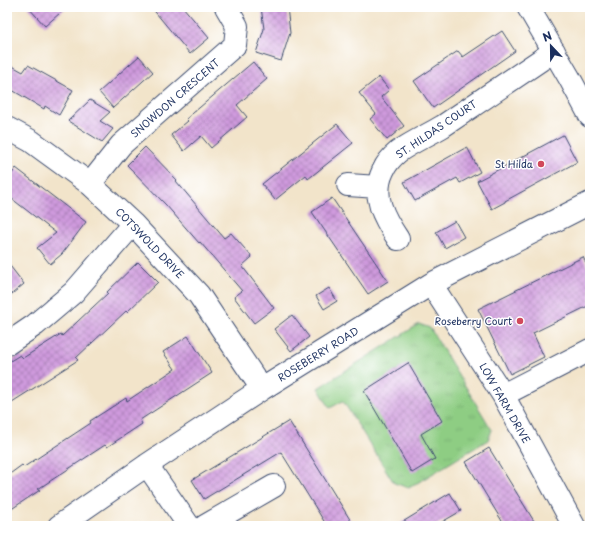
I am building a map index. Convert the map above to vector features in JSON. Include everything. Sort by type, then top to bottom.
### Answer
[{"type":"street","name":"SNOWDON CRESCENT","points":[[90,184],[121,145],[235,45],[237,26],[226,7]]},
{"type":"street","points":[[528,7],[590,116]]},
{"type":"street","name":"ST. HILDAS COURT","points":[[398,238],[382,212],[379,200],[378,187],[383,171],[390,160],[398,152],[441,126],[554,51]]},
{"type":"street","name":"COTSWOLD DRIVE","points":[[7,128],[31,141],[90,184],[133,224],[199,295],[262,389]]},
{"type":"street","points":[[348,185],[378,187]]},
{"type":"street","name":"ROSEBERRY ROAD","points":[[59,526],[147,465],[262,389],[431,284],[590,203]]},
{"type":"street","points":[[7,344],[35,326],[74,292],[133,224]]},
{"type":"street","name":"LOW FARM DRIVE","points":[[431,284],[503,395],[574,526]]},
{"type":"street","points":[[503,395],[590,350]]},
{"type":"street","points":[[147,465],[189,526]]},
{"type":"street","points":[[205,526],[274,486]]},
{"type":"green space","points":[[419,324],[430,328],[492,430],[488,440],[409,488],[394,483],[343,401],[330,408],[318,388]]},
{"type":"building","points":[[28,7],[67,7],[45,26]]},
{"type":"building","points":[[151,7],[183,7],[209,38],[190,54]]},
{"type":"building","points":[[261,7],[287,7],[290,33],[281,61],[256,53],[264,29]]},
{"type":"building","points":[[502,31],[515,51],[433,108],[414,81],[458,51],[463,57]]},
{"type":"building","points":[[139,56],[153,72],[113,108],[99,92]]},
{"type":"building","points":[[253,62],[267,79],[237,105],[247,117],[211,148],[201,136],[184,151],[171,135],[188,121],[186,119]]},
{"type":"building","points":[[7,63],[23,72],[28,65],[73,90],[59,115],[45,106],[44,109],[7,87]]},
{"type":"building","points":[[379,77],[389,90],[381,97],[404,126],[387,140],[370,119],[376,114],[359,93]]},
{"type":"building","points":[[90,100],[110,112],[100,121],[113,129],[102,142],[68,121]]},
{"type":"building","points":[[337,124],[353,143],[308,179],[306,175],[275,200],[262,184]]},
{"type":"building","name":"St Hilda","points":[[563,135],[577,162],[492,209],[477,181]]},
{"type":"building","points":[[145,147],[177,180],[176,181],[224,238],[231,233],[252,257],[242,266],[274,308],[254,323],[234,297],[242,291],[200,242],[199,243],[166,205],[127,165]]},
{"type":"building","points":[[467,147],[480,172],[460,183],[457,178],[415,201],[404,182]]},
{"type":"building","points":[[16,168],[86,222],[62,254],[50,264],[37,248],[56,233],[7,195],[7,181]]},
{"type":"building","points":[[332,198],[388,281],[368,294],[312,212]]},
{"type":"building","points":[[455,221],[464,237],[445,248],[436,232]]},
{"type":"building","name":"Roseberry Court","points":[[583,257],[590,271],[590,305],[533,333],[544,357],[510,374],[478,309]]},
{"type":"building","points":[[7,262],[24,284],[7,298]]},
{"type":"building","points":[[138,262],[158,282],[76,358],[78,360],[12,402],[7,394],[7,363],[20,355],[23,358],[61,334],[62,336],[108,293],[107,292]]},
{"type":"building","points":[[329,288],[337,301],[324,309],[316,296]]},
{"type":"building","points":[[292,315],[309,337],[291,351],[274,329]]},
{"type":"building","points":[[188,336],[212,373],[140,420],[142,424],[107,447],[105,445],[38,489],[40,490],[7,512],[7,476],[22,465],[24,467],[126,398],[127,401],[175,369],[163,352]]},
{"type":"building","points":[[408,363],[442,421],[421,434],[435,459],[412,473],[364,391]]},
{"type":"building","points":[[289,421],[354,526],[327,526],[281,452],[204,499],[192,480]]},
{"type":"building","points":[[489,448],[537,526],[505,526],[466,462]]},
{"type":"building","points":[[450,493],[461,511],[435,526],[396,526]]},
{"type":"place","name":"St Hilda","points":[[541,164]]},
{"type":"place","name":"Roseberry Court","points":[[520,321]]}]
